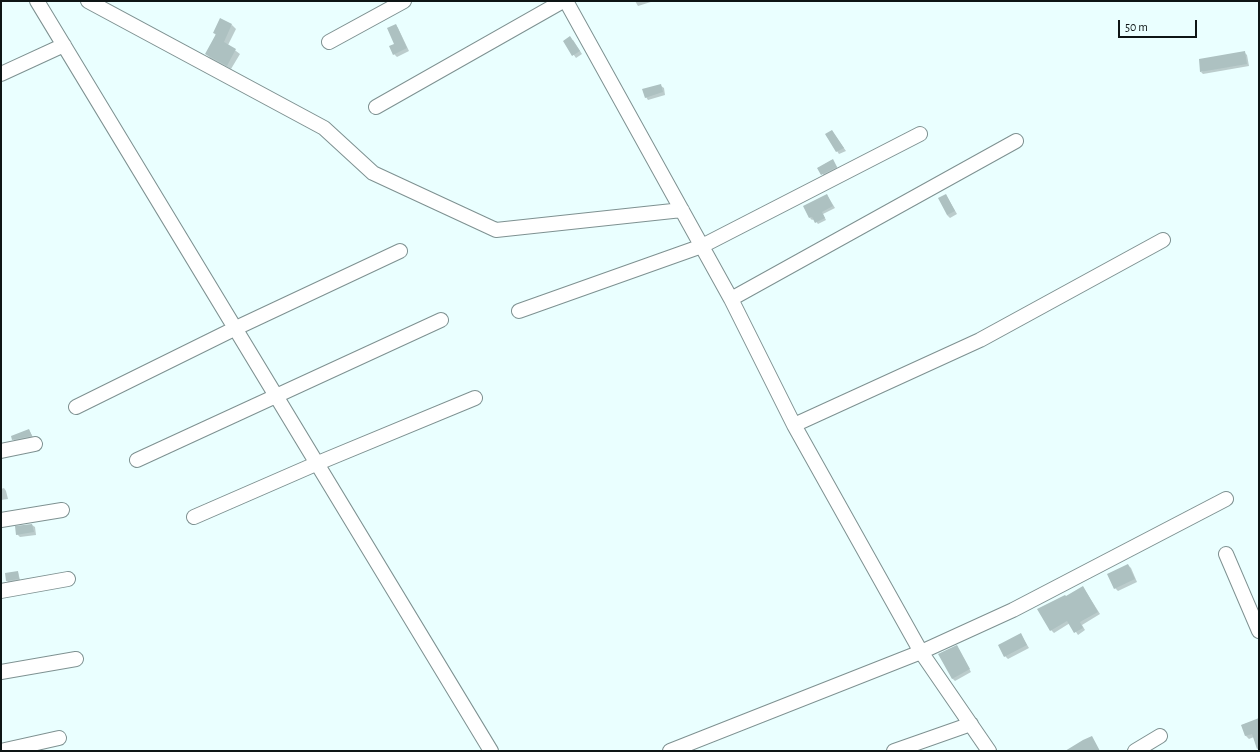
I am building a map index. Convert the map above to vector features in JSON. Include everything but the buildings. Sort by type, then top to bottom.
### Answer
[{"type":"street","points":[[37,1],[491,751]]},
{"type":"street","points":[[88,1],[324,128],[373,173],[496,230],[682,210]]},
{"type":"street","points":[[329,42],[404,1]]},
{"type":"street","points":[[376,107],[562,1]]},
{"type":"street","points":[[566,1],[702,246],[794,425],[921,652],[989,751]]},
{"type":"street","points":[[1,74],[64,45]]},
{"type":"street","points":[[519,311],[702,246],[920,134]]},
{"type":"street","points":[[730,299],[1016,141]]},
{"type":"street","points":[[794,425],[980,340],[1163,240]]},
{"type":"street","points":[[76,407],[236,328],[400,251]]},
{"type":"street","points":[[137,460],[441,320]]},
{"type":"street","points":[[194,517],[318,463],[476,398]]},
{"type":"street","points":[[1,451],[35,444]]},
{"type":"street","points":[[670,751],[921,652],[1013,610],[1226,499]]},
{"type":"street","points":[[1,520],[62,510]]},
{"type":"street","points":[[1226,554],[1259,631]]},
{"type":"street","points":[[1,591],[68,579]]},
{"type":"street","points":[[1,672],[76,659]]},
{"type":"street","points":[[894,751],[971,724]]},
{"type":"street","points":[[1135,751],[1160,736]]},
{"type":"street","points":[[1,751],[59,738]]}]
